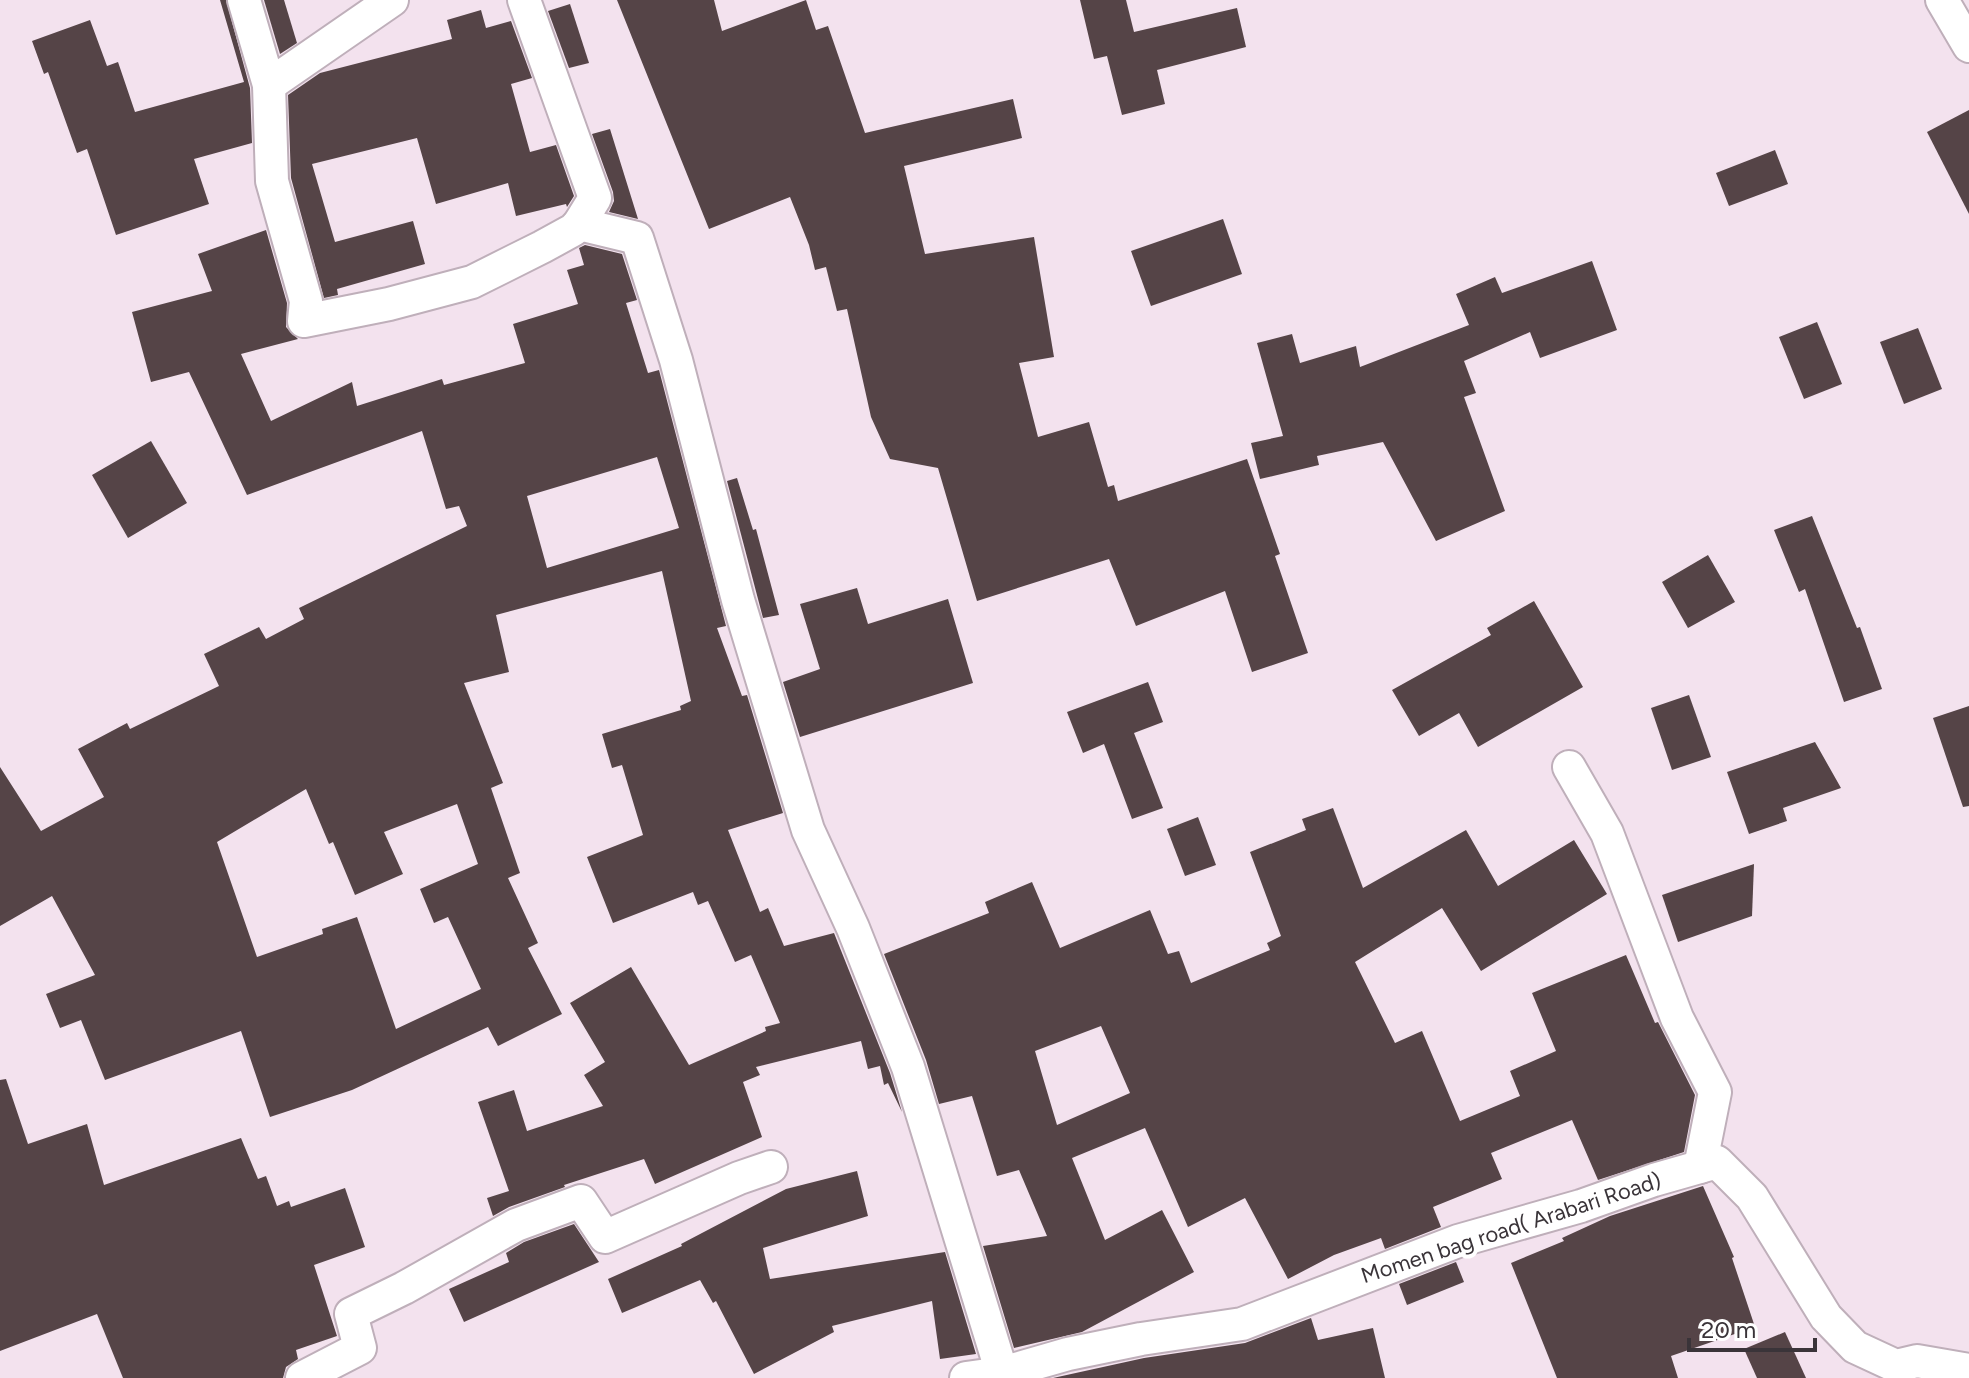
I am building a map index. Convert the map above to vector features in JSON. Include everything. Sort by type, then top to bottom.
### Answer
[{"type":"street","points":[[244,0],[269,85],[272,181],[306,301],[304,321],[389,304],[472,282],[542,247],[579,224],[595,198],[524,0]]},
{"type":"street","points":[[269,85],[392,0]]},
{"type":"street","points":[[1942,0],[1969,46]]},
{"type":"street","points":[[579,224],[637,238],[676,360],[738,600],[808,830],[853,928],[908,1067],[1002,1373]]},
{"type":"street","points":[[1569,767],[1607,833],[1677,1018],[1715,1092],[1700,1167],[1717,1162],[1752,1197],[1826,1317],[1855,1347],[1896,1366],[1969,1370]]},
{"type":"street","points":[[302,1378],[360,1348],[351,1314],[516,1225],[581,1201],[605,1237],[771,1167]]},
{"type":"street","name":"Momen bag road( Arabari Road)","points":[[966,1378],[1002,1373],[1068,1354],[1141,1339],[1242,1324],[1458,1241],[1581,1206],[1700,1167]]},
{"type":"building","points":[[220,0],[226,0],[250,88],[252,143],[194,159],[209,204],[116,235],[87,149],[77,153],[48,72],[44,74],[32,41],[90,20],[107,66],[118,62],[135,112],[244,82]]},
{"type":"building","points":[[264,0],[284,0],[297,43],[280,54]]},
{"type":"building","points":[[617,0],[714,0],[722,31],[806,0],[816,30],[828,26],[865,133],[1013,99],[1022,138],[904,166],[925,254],[1034,237],[1054,357],[1019,363],[1038,437],[1089,422],[1108,487],[1114,485],[1118,501],[1247,459],[1280,554],[1275,556],[1308,653],[1252,672],[1225,591],[1136,626],[1109,559],[977,601],[938,468],[890,459],[871,417],[847,309],[837,311],[826,267],[815,270],[809,245],[790,197],[709,229]]},
{"type":"building","points":[[1080,0],[1126,0],[1134,32],[1237,8],[1246,47],[1157,70],[1165,104],[1122,115],[1107,56],[1094,59]]},
{"type":"building","points":[[570,4],[589,63],[569,68],[548,11]]},
{"type":"building","points":[[481,10],[486,28],[511,21],[532,78],[511,84],[530,152],[556,145],[574,196],[567,207],[566,204],[516,216],[508,183],[436,204],[417,138],[312,164],[335,242],[413,221],[425,264],[337,289],[338,295],[324,298],[291,178],[288,95],[320,73],[452,39],[447,20]]},
{"type":"building","points":[[1969,110],[1969,214],[1927,132]]},
{"type":"building","points":[[610,129],[638,219],[609,212],[614,201],[613,192],[592,134]]},
{"type":"building","points":[[1775,150],[1788,184],[1729,206],[1716,173]]},
{"type":"building","points":[[1223,219],[1242,274],[1151,306],[1131,251]]},
{"type":"building","points":[[266,230],[287,303],[286,327],[298,339],[241,354],[271,421],[352,382],[357,406],[442,379],[444,385],[525,363],[513,324],[578,304],[567,270],[584,265],[579,248],[585,245],[622,254],[637,300],[626,303],[648,373],[659,370],[726,626],[717,628],[742,696],[747,695],[783,813],[728,830],[760,912],[768,908],[784,946],[834,933],[890,1073],[902,1112],[888,1083],[884,1085],[880,1066],[868,1069],[861,1041],[756,1067],[760,1075],[743,1082],[762,1137],[655,1184],[644,1159],[564,1185],[493,1216],[487,1198],[509,1191],[478,1102],[514,1090],[527,1131],[603,1106],[584,1075],[605,1062],[570,1003],[631,967],[689,1065],[766,1031],[765,1027],[780,1023],[751,955],[735,962],[708,901],[698,905],[693,892],[613,923],[587,857],[643,835],[622,765],[612,768],[602,734],[681,710],[680,706],[691,701],[662,571],[496,615],[509,672],[464,683],[503,783],[491,788],[520,873],[508,878],[538,943],[528,948],[562,1014],[498,1046],[488,1027],[352,1090],[270,1117],[241,1031],[105,1080],[81,1020],[60,1028],[46,994],[95,975],[52,896],[0,926],[0,767],[41,831],[104,797],[78,749],[127,723],[130,729],[219,686],[204,654],[259,627],[266,639],[304,619],[299,608],[467,526],[459,506],[446,509],[422,431],[247,495],[189,372],[151,382],[132,312],[212,291],[198,254]],"holes":[[[657,457],[679,528],[547,568],[527,496]],[[306,789],[355,895],[403,874],[384,832],[457,804],[478,864],[420,889],[434,923],[448,917],[481,989],[396,1029],[357,917],[322,929],[323,934],[257,957],[217,842]]]},
{"type":"building","points":[[1592,261],[1617,330],[1540,358],[1530,332],[1464,361],[1476,393],[1464,397],[1505,511],[1436,541],[1383,442],[1317,456],[1319,465],[1260,479],[1251,443],[1283,436],[1257,343],[1292,334],[1300,363],[1356,346],[1360,367],[1469,325],[1456,294],[1495,277],[1502,293]]},
{"type":"building","points":[[1817,322],[1842,384],[1804,399],[1779,337]]},
{"type":"building","points":[[1918,328],[1942,389],[1904,404],[1880,342]]},
{"type":"building","points":[[151,441],[187,503],[128,538],[92,475]]},
{"type":"building","points":[[737,478],[753,530],[756,529],[779,615],[763,618],[727,481]]},
{"type":"building","points":[[1812,516],[1857,628],[1860,627],[1882,689],[1844,702],[1805,589],[1799,592],[1774,530]]},
{"type":"building","points":[[1708,555],[1735,602],[1688,628],[1662,582]]},
{"type":"building","points":[[857,588],[868,624],[948,599],[973,683],[800,737],[783,682],[820,669],[800,604]]},
{"type":"building","points":[[1534,601],[1583,687],[1478,747],[1459,713],[1419,736],[1392,690],[1491,635],[1487,628]]},
{"type":"building","points":[[1148,682],[1163,722],[1134,733],[1163,808],[1132,819],[1104,744],[1083,753],[1067,712]]},
{"type":"building","points":[[1689,695],[1711,757],[1672,770],[1651,708]]},
{"type":"building","points":[[1969,706],[1969,806],[1963,807],[1933,718]]},
{"type":"building","points":[[1815,742],[1841,788],[1783,808],[1787,821],[1749,834],[1727,772]]},
{"type":"building","points":[[1333,808],[1363,888],[1466,830],[1498,886],[1574,840],[1607,894],[1481,971],[1442,908],[1355,962],[1395,1043],[1422,1031],[1460,1121],[1520,1096],[1510,1071],[1556,1051],[1532,993],[1626,955],[1655,1023],[1658,1022],[1695,1095],[1684,1152],[1598,1180],[1572,1120],[1491,1153],[1502,1179],[1433,1207],[1441,1227],[1385,1249],[1381,1238],[1334,1255],[1288,1279],[1245,1198],[1188,1227],[1145,1128],[1072,1158],[1105,1240],[1162,1210],[1194,1272],[1082,1332],[1014,1348],[983,1246],[1047,1236],[1019,1170],[997,1176],[972,1096],[939,1104],[926,1060],[884,954],[989,913],[985,902],[1032,882],[1060,948],[1150,910],[1168,954],[1179,951],[1191,983],[1270,950],[1267,943],[1281,936],[1250,852],[1306,830],[1302,819]],"holes":[[[1101,1026],[1130,1093],[1057,1125],[1035,1051]]]},
{"type":"building","points":[[1198,817],[1216,865],[1185,876],[1167,829]]},
{"type":"building","points":[[1754,864],[1752,916],[1678,942],[1662,895]]},
{"type":"building","points":[[6,1079],[28,1144],[87,1124],[104,1185],[241,1138],[258,1179],[266,1176],[277,1206],[289,1201],[291,1207],[345,1188],[365,1247],[314,1265],[337,1336],[296,1350],[298,1359],[286,1367],[283,1378],[123,1378],[97,1314],[0,1351],[0,1080]]},
{"type":"building","points":[[857,1171],[868,1216],[763,1248],[770,1279],[945,1252],[976,1354],[940,1359],[932,1301],[832,1326],[834,1332],[754,1374],[716,1301],[713,1303],[700,1280],[622,1313],[608,1279],[682,1246],[786,1189]]},
{"type":"building","points":[[1703,1186],[1734,1257],[1755,1327],[1671,1356],[1678,1378],[1557,1378],[1511,1263],[1564,1241],[1562,1238],[1610,1216]]},
{"type":"building","points":[[574,1224],[599,1262],[464,1322],[449,1289],[509,1262],[506,1253],[524,1242]]},
{"type":"building","points":[[1456,1262],[1464,1282],[1407,1305],[1399,1284]]},
{"type":"building","points":[[1311,1318],[1318,1340],[1373,1328],[1385,1378],[1053,1378],[1144,1358],[1245,1343]]},
{"type":"building","points":[[1785,1332],[1806,1378],[1757,1378],[1744,1349]]}]
